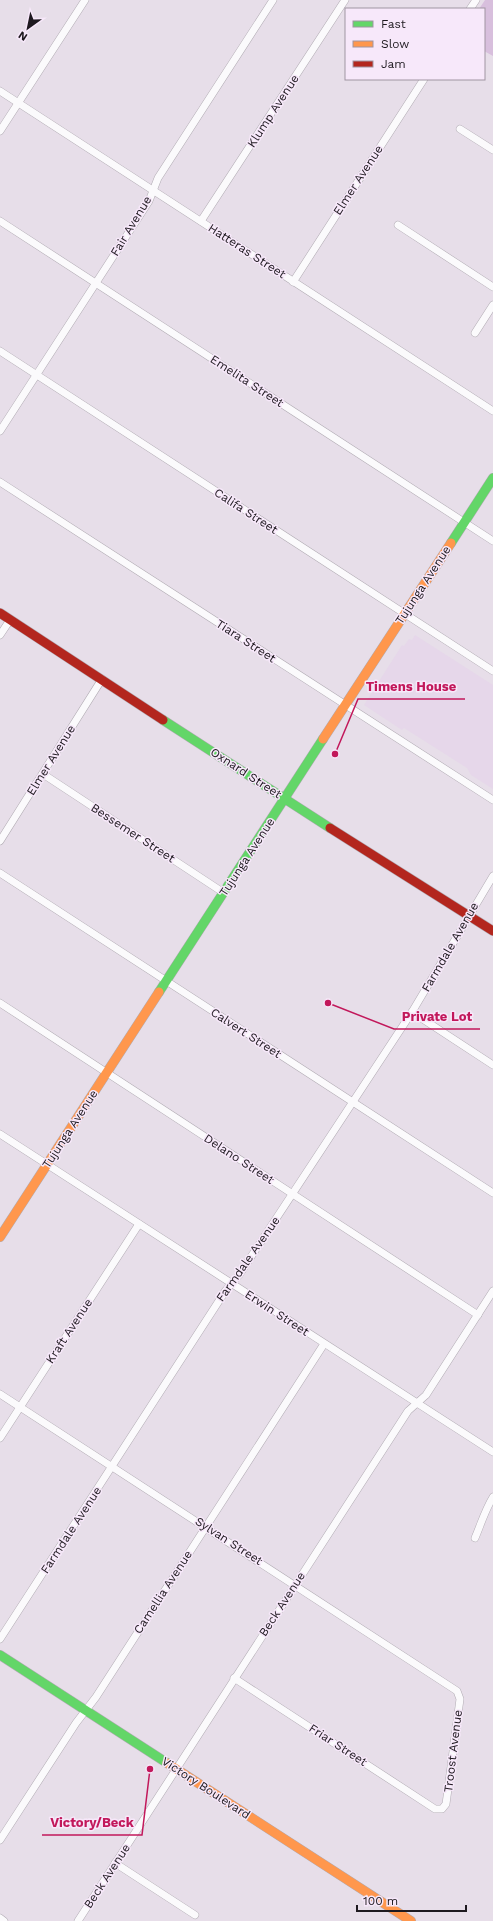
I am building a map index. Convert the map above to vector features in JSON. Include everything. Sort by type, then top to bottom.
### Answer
[{"type":"main road","name":"Tujunga Avenue","points":[[0,1237],[493,478]]},
{"type":"main road","name":"Oxnard Street","points":[[0,613],[285,799],[493,931]]},
{"type":"main road","name":"Victory Boulevard","points":[[0,1655],[411,1921]]},
{"type":"street","points":[[0,131],[85,0]]},
{"type":"street","name":"Fair Avenue","points":[[0,431],[149,201],[158,178],[273,0]]},
{"type":"street","name":"Klump Avenue","points":[[201,221],[345,0]]},
{"type":"street","name":"Elmer Avenue","points":[[293,282],[423,80]]},
{"type":"street","name":"Hatteras Street","points":[[0,91],[493,411]]},
{"type":"street","points":[[460,129],[493,150]]},
{"type":"street","name":"Emelita Street","points":[[0,222],[493,541]]},
{"type":"street","points":[[398,225],[493,287]]},
{"type":"street","points":[[475,333],[493,305]]},
{"type":"street","name":"Califa Street","points":[[0,351],[493,671]]},
{"type":"street","name":"Tiara Street","points":[[0,482],[493,800]]},
{"type":"street","points":[[0,635],[10,620]]},
{"type":"street","name":"Elmer Avenue","points":[[0,841],[102,679]]},
{"type":"street","name":"Bessemer Street","points":[[43,774],[224,893]]},
{"type":"street","name":"Calvert Street","points":[[0,873],[493,1193]]},
{"type":"street","name":"Farmdale Avenue","points":[[0,1639],[226,1290],[240,1275],[412,1012],[470,917],[493,876]]},
{"type":"street","name":"Delano Street","points":[[0,1003],[478,1315]]},
{"type":"street","points":[[412,1012],[493,1065]]},
{"type":"street","name":"Erwin Street","points":[[0,1134],[493,1452]]},
{"type":"street","name":"Kraft Avenue","points":[[0,1438],[139,1224]]},
{"type":"street","name":"Beck Avenue","points":[[78,1921],[408,1411],[426,1395],[493,1291]]},
{"type":"street","name":"Camellia Avenue","points":[[0,1840],[324,1344]]},
{"type":"street","name":"Sylvan Street","points":[[0,1394],[206,1526],[458,1691]]},
{"type":"street","points":[[474,1538],[482,1521],[484,1512],[493,1497]]},
{"type":"street","name":"Friar Street","points":[[234,1678],[435,1809],[442,1809]]},
{"type":"street","name":"Troost Avenue","points":[[442,1809],[446,1804],[460,1699],[458,1691]]},
{"type":"street","points":[[115,1864],[195,1915]]},
{"type":"street","points":[[0,1918],[4,1921]]},
{"type":"shaded area","points":[[485,0],[493,0],[493,56],[485,52],[485,8],[480,8]]},
{"type":"shaded area","points":[[415,635],[493,685],[493,789],[471,775],[467,768],[404,728],[402,730],[364,705],[402,645],[404,646],[409,639],[412,640]]},
{"type":"traffic: fast","points":[[451,543],[493,478]]},
{"type":"traffic: fast","points":[[163,720],[330,828]]},
{"type":"traffic: fast","points":[[159,992],[323,739]]},
{"type":"traffic: fast","points":[[0,1655],[167,1763]]},
{"type":"traffic: slow","points":[[323,739],[451,543]]},
{"type":"traffic: slow","points":[[0,1237],[159,992]]},
{"type":"traffic: slow","points":[[167,1763],[411,1921]]},
{"type":"traffic: jam","points":[[0,613],[163,720]]},
{"type":"traffic: jam","points":[[330,828],[493,931]]},
{"type":"place","name":"Timens House","points":[[335,754]]},
{"type":"place","name":"Private Lot","points":[[328,1003]]},
{"type":"place","name":"Victory/Beck","points":[[150,1769]]}]
